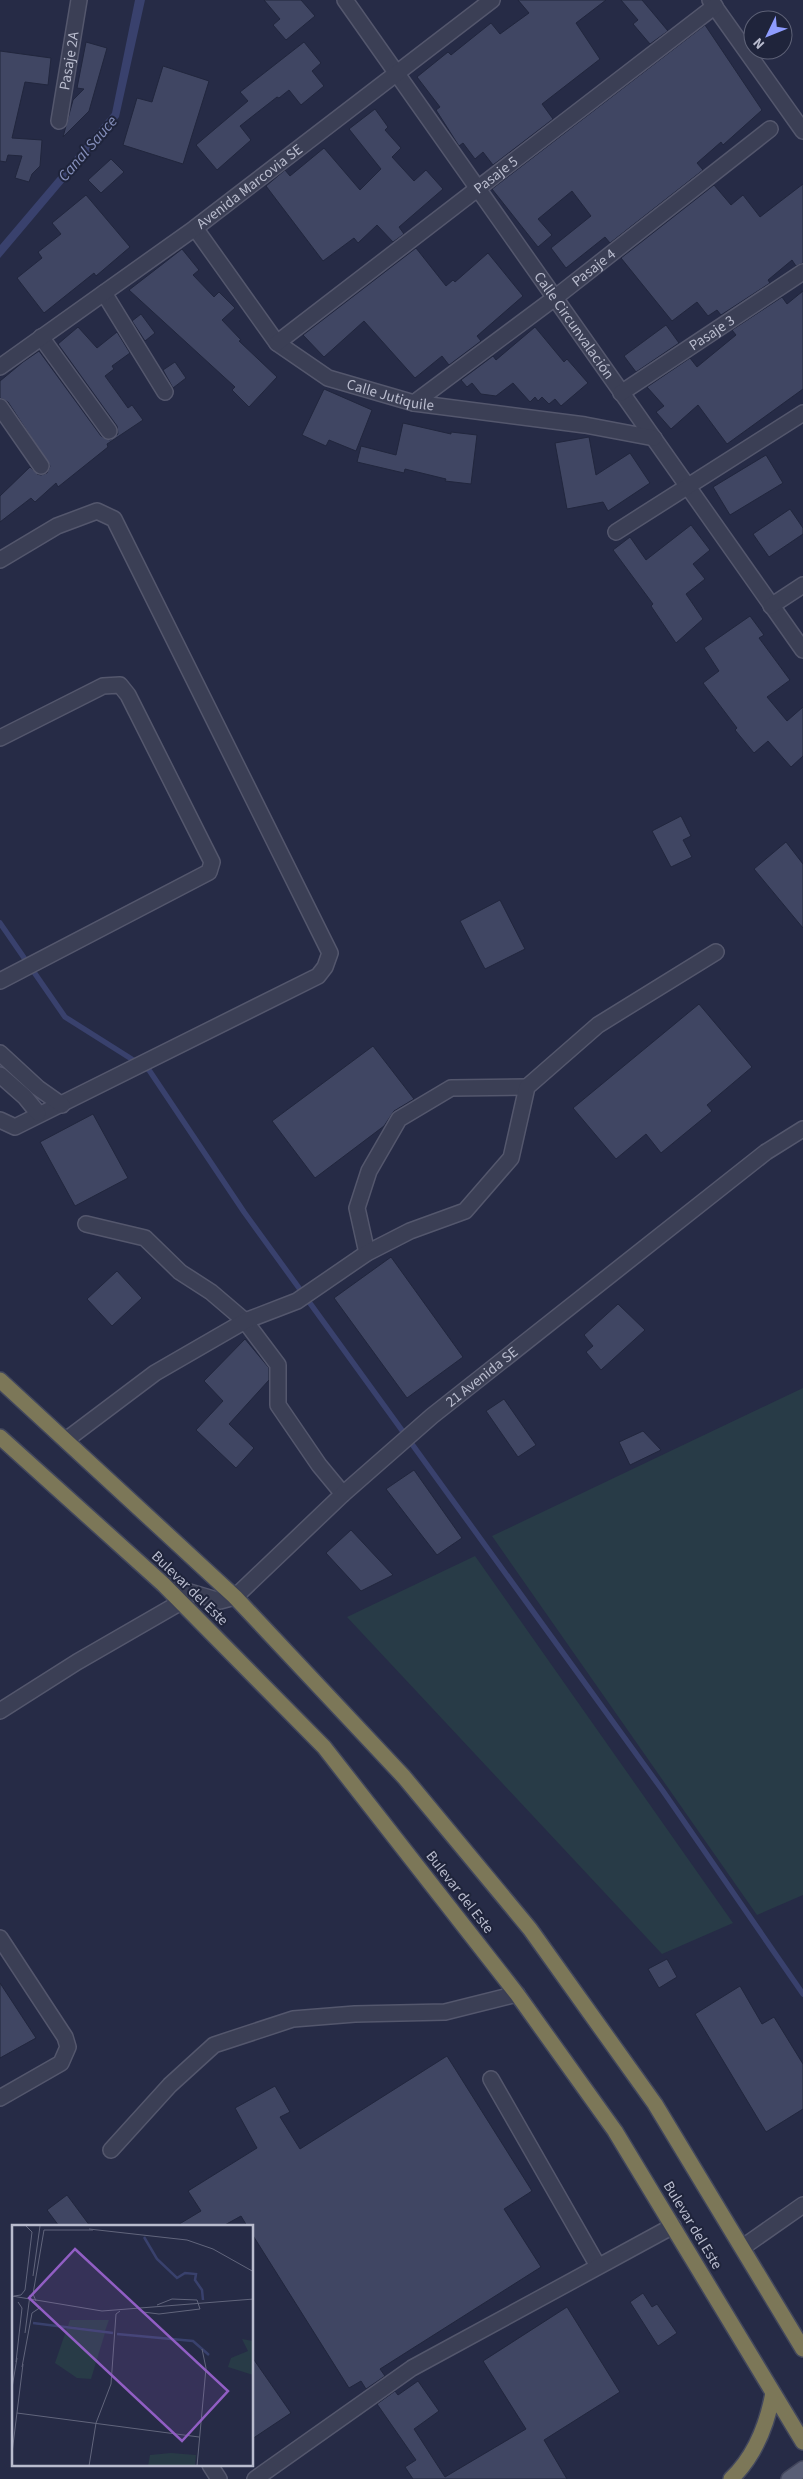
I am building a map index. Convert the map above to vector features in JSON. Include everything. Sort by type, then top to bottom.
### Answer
[{"type":"highway","name":"Bulevar del Este","points":[[0,1380],[235,1597],[404,1776],[530,1928],[655,2104],[803,2349]]},
{"type":"highway","name":"Bulevar del Este","points":[[0,1436],[163,1584],[324,1747],[516,1994],[615,2131],[803,2442]]},
{"type":"highway","points":[[778,2307],[803,2328]]},
{"type":"highway","points":[[731,2479],[748,2460],[761,2436],[773,2393]]},
{"type":"main road","points":[[789,2479],[803,2470]]},
{"type":"street","name":"Pasaje 2A","points":[[58,121],[79,0]]},
{"type":"street","name":"Calle Circunvalación","points":[[345,0],[396,75],[556,297],[686,486],[803,650]]},
{"type":"street","name":"Avenida Marcovia SE","points":[[0,367],[195,228],[492,0]]},
{"type":"street","points":[[713,3],[803,131]]},
{"type":"street","name":"Pasaje 5","points":[[277,343],[479,190],[713,3]]},
{"type":"street","name":"Pasaje 4","points":[[414,403],[556,297],[770,129]]},
{"type":"street","name":"Calle Jutiquile","points":[[195,228],[277,343],[328,378],[414,403],[585,425],[654,438]]},
{"type":"street","name":"Pasaje 3","points":[[621,393],[803,272]]},
{"type":"street","points":[[104,293],[165,392]]},
{"type":"street","points":[[41,337],[109,431]]},
{"type":"street","points":[[0,407],[41,466]]},
{"type":"street","points":[[616,532],[803,413]]},
{"type":"street","points":[[0,560],[57,526],[97,511],[114,519],[330,953],[325,967],[318,976],[62,1105],[38,1113],[15,1126],[0,1120]]},
{"type":"street","points":[[771,606],[803,585]]},
{"type":"street","points":[[0,738],[103,686],[120,685],[128,695],[212,862],[209,872],[0,981]]},
{"type":"street","points":[[66,1440],[155,1373],[246,1321],[297,1302],[367,1252],[410,1231],[465,1211],[511,1158],[527,1087],[598,1025],[716,952]]},
{"type":"street","points":[[0,1053],[38,1088],[62,1105]]},
{"type":"street","points":[[0,1075],[25,1097],[38,1113]]},
{"type":"street","points":[[367,1252],[357,1208],[369,1171],[398,1119],[451,1088],[527,1087]]},
{"type":"street","name":"21 Avenida SE","points":[[235,1597],[343,1494],[432,1416],[766,1152],[803,1129]]},
{"type":"street","points":[[86,1224],[145,1238],[180,1272],[211,1292],[246,1321],[278,1365],[278,1406],[319,1465],[343,1494]]},
{"type":"street","points":[[163,1584],[220,1601],[235,1597]]},
{"type":"street","points":[[0,1711],[77,1662],[181,1602]]},
{"type":"street","points":[[0,1938],[64,2037],[68,2047],[61,2063],[0,2098]]},
{"type":"street","points":[[111,2150],[170,2084],[214,2046],[293,2020],[355,2014],[444,2012],[516,1994]]},
{"type":"street","points":[[491,2079],[598,2266]]},
{"type":"street","points":[[743,2247],[803,2205]]},
{"type":"street","points":[[255,2479],[412,2368],[673,2226]]},
{"type":"street","points":[[211,2466],[219,2479]]},
{"type":"shaded area","points":[[803,1388],[803,1895],[757,1915],[492,1536]]},
{"type":"shaded area","points":[[475,1556],[733,1923],[662,1954],[347,1617]]},
{"type":"water","name":"Canal Sauce","points":[[135,0],[145,0],[119,117],[0,258],[0,245],[112,113]]},
{"type":"building","points":[[264,0],[301,0],[315,16],[286,40],[273,25],[280,19]]},
{"type":"building","points":[[518,0],[606,0],[576,23],[600,59],[542,104],[553,119],[493,165],[483,152],[475,159],[463,143],[459,146],[436,110],[440,107],[417,77],[448,52],[451,55],[491,23],[500,34],[529,13]]},
{"type":"building","points":[[621,0],[642,0],[668,31],[650,44],[633,24],[638,20]]},
{"type":"building","points":[[705,25],[762,110],[723,145],[721,142],[697,163],[703,170],[610,243],[605,237],[566,268],[551,248],[591,216],[572,191],[538,219],[552,235],[538,247],[492,189]]},
{"type":"building","points":[[86,42],[107,48],[89,111],[63,137],[73,100],[84,89],[77,88]]},
{"type":"building","points":[[304,42],[321,63],[312,71],[324,86],[301,105],[289,90],[240,126],[251,140],[217,170],[196,145],[248,101],[240,92]]},
{"type":"building","points":[[0,51],[51,58],[48,85],[25,82],[12,138],[42,140],[40,166],[32,174],[29,182],[15,178],[22,156],[8,155],[6,162],[0,161]]},
{"type":"building","points":[[163,66],[209,81],[183,164],[123,145],[137,98],[152,102]]},
{"type":"building","points":[[375,109],[388,127],[385,130],[401,148],[392,157],[414,181],[426,170],[443,189],[399,227],[404,234],[393,242],[377,225],[358,243],[354,238],[323,261],[266,186],[285,170],[290,176],[324,148],[360,190],[381,169],[349,129]]},
{"type":"building","points":[[111,159],[124,172],[101,193],[88,180]]},
{"type":"building","points":[[803,184],[803,263],[796,266],[792,260],[768,280],[770,283],[721,315],[717,310],[708,316],[697,302],[672,321],[621,258],[714,185],[731,205],[743,195],[760,217]]},
{"type":"building","points":[[86,195],[130,247],[96,276],[94,273],[44,313],[17,278],[42,258],[38,252],[61,234],[52,223]]},
{"type":"building","points":[[416,248],[446,286],[453,280],[455,282],[488,253],[523,296],[477,336],[481,341],[449,365],[442,356],[415,378],[364,321],[324,357],[303,335]]},
{"type":"building","points":[[182,249],[199,270],[193,275],[214,297],[219,292],[235,308],[222,320],[241,340],[239,341],[277,377],[249,407],[232,390],[235,387],[129,290]]},
{"type":"building","points":[[803,291],[803,389],[727,444],[698,405],[671,429],[656,412],[664,406],[647,387],[690,358],[697,367],[736,335],[732,330],[782,297],[787,304]]},
{"type":"building","points":[[141,314],[155,333],[145,341],[132,321]]},
{"type":"building","points":[[666,325],[679,343],[636,372],[624,356]]},
{"type":"building","points":[[78,327],[97,348],[117,332],[130,353],[112,366],[114,369],[105,376],[128,408],[132,405],[143,420],[107,444],[108,447],[58,487],[56,483],[35,502],[31,498],[0,522],[0,496],[30,467],[37,474],[41,475],[47,473],[50,466],[8,402],[0,398],[0,381],[23,362],[39,351],[101,436],[110,440],[118,434],[117,426],[58,344]]},
{"type":"building","points":[[535,327],[564,362],[567,359],[588,383],[561,406],[555,399],[549,404],[542,397],[538,401],[535,397],[530,402],[513,383],[496,396],[481,394],[472,383],[467,387],[461,380],[493,356],[496,360]]},
{"type":"building","points":[[175,362],[186,378],[173,388],[163,370]]},
{"type":"building","points":[[324,389],[372,410],[356,451],[329,440],[326,446],[302,435]]},
{"type":"building","points":[[403,423],[451,434],[451,432],[477,435],[471,484],[445,481],[446,479],[405,469],[404,473],[357,462],[361,446],[396,455]]},
{"type":"building","points":[[589,437],[596,475],[630,453],[650,483],[608,511],[603,502],[567,509],[555,443]]},
{"type":"building","points":[[766,455],[783,483],[730,515],[713,487]]},
{"type":"building","points":[[790,509],[803,528],[803,534],[769,557],[753,534]]},
{"type":"building","points":[[691,525],[710,550],[693,564],[705,579],[686,594],[703,619],[676,643],[651,606],[653,604],[613,550],[630,537],[646,560]]},
{"type":"building","points":[[750,616],[764,635],[759,638],[790,680],[767,697],[787,721],[803,707],[803,756],[791,767],[768,741],[754,753],[735,730],[737,728],[703,683],[719,671],[704,648]]},
{"type":"building","points":[[681,816],[691,836],[683,840],[692,857],[671,867],[652,831]]},
{"type":"building","points":[[786,842],[803,864],[803,928],[754,869]]},
{"type":"building","points":[[500,900],[525,949],[485,969],[460,921]]},
{"type":"building","points":[[699,1004],[752,1067],[707,1105],[712,1111],[661,1153],[646,1134],[616,1159],[573,1108]]},
{"type":"building","points":[[373,1046],[414,1099],[394,1111],[384,1126],[315,1178],[272,1121]]},
{"type":"building","points":[[93,1114],[128,1178],[75,1206],[40,1142]]},
{"type":"building","points":[[391,1257],[463,1357],[407,1398],[334,1298]]},
{"type":"building","points":[[117,1271],[142,1298],[112,1326],[87,1299]]},
{"type":"building","points":[[618,1304],[645,1330],[601,1370],[586,1352],[593,1346],[584,1335]]},
{"type":"building","points":[[245,1339],[269,1368],[269,1380],[229,1424],[254,1448],[236,1468],[196,1430],[223,1401],[204,1381]]},
{"type":"building","points":[[504,1399],[536,1445],[518,1457],[486,1411]]},
{"type":"building","points":[[643,1431],[661,1450],[630,1465],[619,1442]]},
{"type":"building","points":[[414,1470],[462,1538],[437,1555],[386,1489]]},
{"type":"building","points":[[351,1530],[393,1575],[361,1591],[326,1553]]},
{"type":"building","points":[[667,1959],[677,1977],[659,1988],[648,1969]]},
{"type":"building","points":[[0,1983],[36,2038],[0,2058]]},
{"type":"building","points":[[740,1986],[762,2024],[774,2017],[803,2064],[803,2109],[766,2132],[695,2014]]},
{"type":"building","points":[[447,2056],[532,2191],[504,2209],[541,2267],[380,2369],[385,2376],[366,2389],[361,2381],[349,2388],[254,2237],[254,2225],[246,2225],[241,2216],[225,2225],[178,2225],[201,2211],[188,2191],[257,2148],[235,2108],[275,2086],[290,2112],[280,2117],[300,2149]]},
{"type":"building","points":[[67,2195],[89,2225],[58,2225],[47,2210]]},
{"type":"building","points":[[643,2293],[652,2307],[657,2304],[677,2333],[658,2346],[630,2302]]},
{"type":"building","points":[[567,2307],[620,2392],[544,2440],[567,2479],[413,2479],[405,2467],[416,2460],[377,2404],[395,2391],[398,2395],[418,2381],[439,2411],[414,2429],[445,2477],[526,2429],[483,2361]]},
{"type":"building","points":[[254,2360],[291,2413],[254,2438]]},
{"type":"waterway","points":[[0,923],[65,1017],[149,1070],[244,1212],[663,1791],[803,1994]]}]
